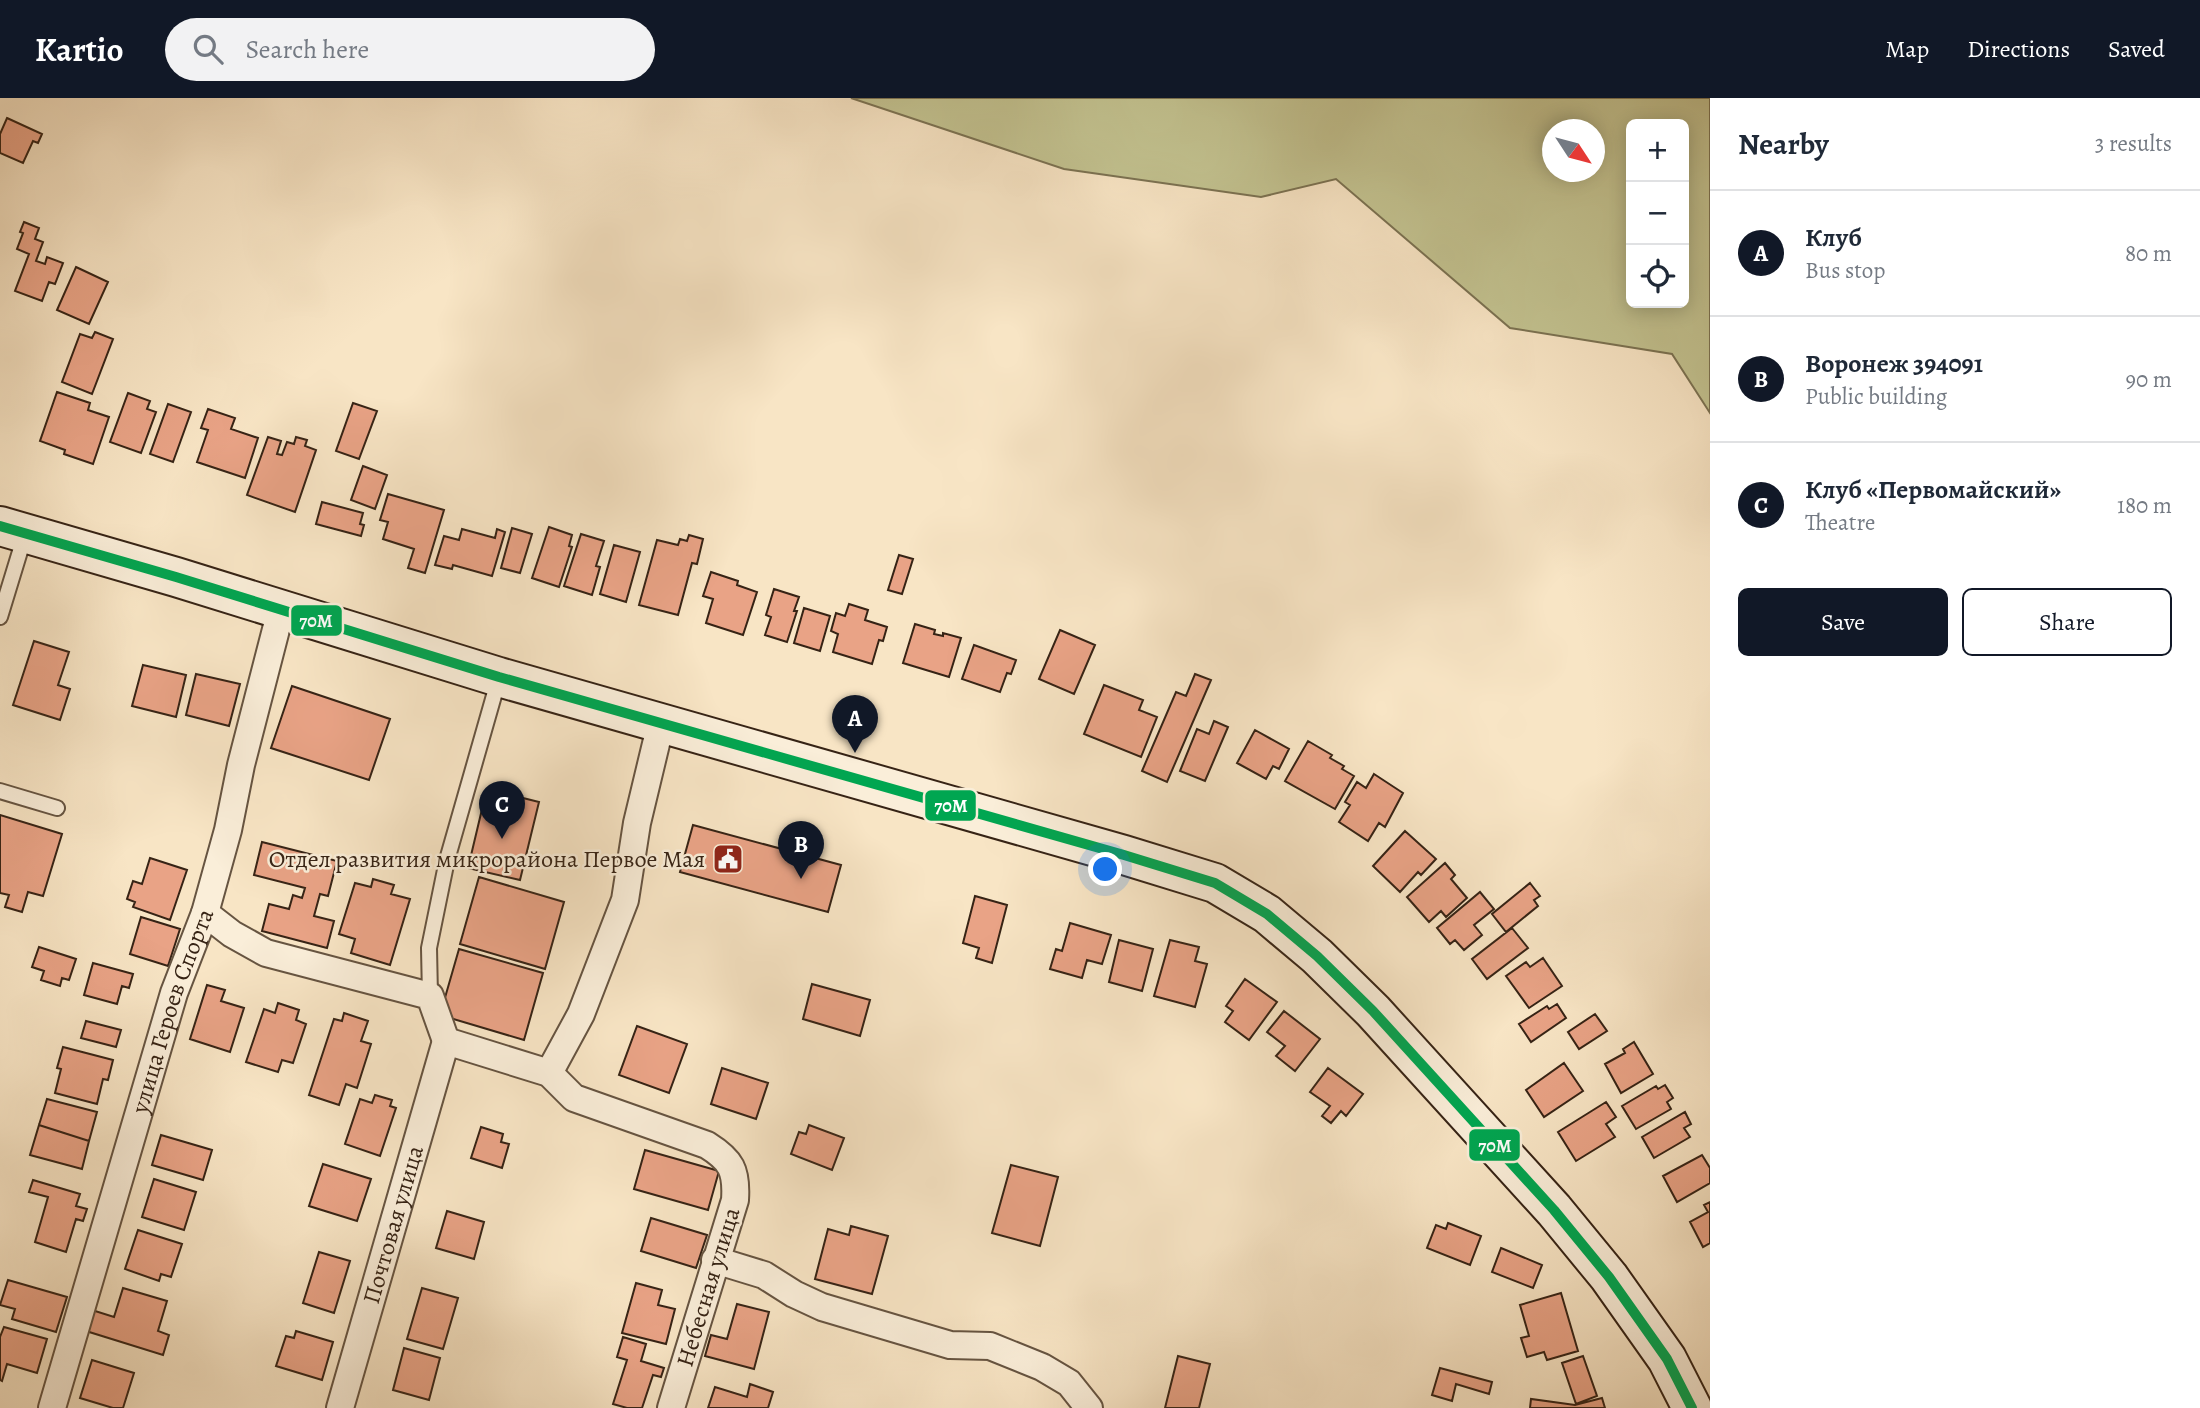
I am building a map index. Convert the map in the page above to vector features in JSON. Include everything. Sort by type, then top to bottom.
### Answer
[{"type":"street","points":[[13,530],[499,677],[1215,883],[1267,914],[1317,956],[1373,1011],[1554,1210],[1609,1278],[1667,1359],[1692,1408]]},
{"type":"street","name":"улица Героев Спорта","points":[[52,1408],[174,993],[205,913],[228,830],[281,610]]},
{"type":"street","points":[[205,913],[232,934],[266,953],[430,996],[446,1041],[549,1073],[581,1014],[625,900],[637,823],[661,723]]},
{"type":"street","name":"Почтовая улица","points":[[340,1408],[446,1041]]},
{"type":"street","name":"Небесная улица","points":[[549,1073],[574,1098],[706,1145],[722,1154],[731,1165],[736,1181],[735,1200],[671,1408]]},
{"type":"street","points":[[715,1260],[764,1275],[794,1294],[822,1307],[950,1345],[990,1346],[1042,1367],[1069,1383],[1088,1406]]},
{"type":"lane","points":[[0,617],[13,530]]},
{"type":"lane","points":[[430,996],[429,948],[447,860],[499,677]]},
{"type":"lane","points":[[0,791],[57,808]]},
{"type":"green space","points":[[851,98],[1710,98],[1710,413],[1672,354],[1510,328],[1336,179],[1261,197],[1064,169]]},
{"type":"building","points":[[7,118],[42,134],[38,143],[33,141],[23,163],[0,153],[0,134]]},
{"type":"building","points":[[24,222],[39,228],[35,239],[43,242],[36,261],[45,264],[47,257],[63,263],[55,284],[49,282],[42,301],[15,291],[29,254],[17,249]]},
{"type":"building","points":[[76,267],[108,282],[89,324],[57,310]]},
{"type":"building","points":[[95,332],[113,339],[92,394],[62,382],[80,334],[92,338]]},
{"type":"building","points":[[57,392],[90,403],[88,410],[109,417],[93,464],[64,454],[65,450],[40,441]]},
{"type":"building","points":[[128,393],[150,401],[147,409],[156,412],[141,453],[110,442]]},
{"type":"building","points":[[353,403],[377,411],[359,459],[336,451]]},
{"type":"building","points":[[168,404],[191,412],[173,462],[150,454]]},
{"type":"building","points":[[208,409],[235,418],[231,429],[258,438],[245,478],[197,462],[208,430],[201,428]]},
{"type":"building","points":[[268,437],[281,441],[277,454],[282,455],[287,442],[294,444],[296,437],[307,440],[305,446],[316,450],[295,512],[247,495]]},
{"type":"building","points":[[363,466],[387,475],[375,509],[351,500]]},
{"type":"building","points":[[388,494],[444,510],[425,573],[408,568],[414,549],[383,539],[388,522],[380,520]]},
{"type":"building","points":[[322,502],[363,513],[361,536],[316,524]]},
{"type":"building","points":[[549,527],[572,535],[569,546],[572,547],[559,587],[532,578]]},
{"type":"building","points":[[512,528],[532,534],[520,573],[501,568]]},
{"type":"building","points":[[462,529],[495,538],[497,529],[505,532],[492,576],[453,565],[452,569],[435,565],[444,536],[459,540]]},
{"type":"building","points":[[581,534],[604,541],[596,566],[600,567],[592,595],[564,586]]},
{"type":"building","points":[[689,535],[703,539],[697,564],[692,563],[678,615],[639,605],[657,540],[678,545],[680,539],[687,541]]},
{"type":"building","points":[[614,545],[640,552],[626,602],[600,594]]},
{"type":"building","points":[[899,555],[913,559],[902,594],[888,590]]},
{"type":"building","points":[[711,572],[738,581],[737,585],[757,592],[743,635],[706,623],[713,599],[703,596]]},
{"type":"building","points":[[774,589],[799,597],[787,642],[765,635],[771,617],[766,615]]},
{"type":"building","points":[[849,604],[868,610],[865,620],[887,627],[883,641],[879,640],[872,664],[833,652],[838,634],[831,631],[836,613],[845,616]]},
{"type":"building","points":[[804,608],[830,616],[820,651],[794,643]]},
{"type":"building","points":[[915,624],[935,630],[934,634],[943,636],[943,633],[961,638],[949,677],[903,663]]},
{"type":"building","points":[[1060,630],[1095,645],[1074,694],[1039,679]]},
{"type":"building","points":[[34,641],[69,652],[58,685],[70,689],[60,720],[13,705]]},
{"type":"building","points":[[974,645],[1016,660],[1011,674],[1007,673],[1000,692],[962,679]]},
{"type":"building","points":[[143,665],[186,675],[176,717],[132,706]]},
{"type":"building","points":[[196,674],[240,684],[229,726],[186,715]]},
{"type":"building","points":[[1195,674],[1211,680],[1167,782],[1142,771],[1176,692],[1186,696]]},
{"type":"building","points":[[1104,685],[1143,700],[1139,710],[1157,717],[1141,757],[1084,734]]},
{"type":"building","points":[[292,686],[390,719],[369,780],[271,748]]},
{"type":"building","points":[[1214,721],[1228,727],[1205,781],[1180,771],[1197,729],[1209,734]]},
{"type":"building","points":[[1255,730],[1289,749],[1279,769],[1273,766],[1266,779],[1237,763]]},
{"type":"building","points":[[1308,741],[1332,755],[1330,758],[1354,776],[1335,809],[1285,781]]},
{"type":"building","points":[[1374,774],[1403,793],[1385,827],[1379,823],[1368,841],[1339,822],[1350,805],[1345,802],[1357,782],[1366,788]]},
{"type":"building","points":[[511,795],[539,802],[520,880],[468,868],[483,805],[507,811]]},
{"type":"building","points":[[0,815],[62,834],[43,896],[28,892],[22,912],[5,907],[9,895],[0,893]]},
{"type":"building","points":[[693,825],[841,865],[828,912],[680,872]]},
{"type":"building","points":[[1405,831],[1436,859],[1421,875],[1418,872],[1400,892],[1373,866]]},
{"type":"building","points":[[262,842],[337,861],[328,896],[320,894],[314,916],[334,921],[327,948],[262,931],[269,904],[289,909],[293,895],[302,898],[305,888],[254,875]]},
{"type":"building","points":[[150,858],[187,870],[170,920],[133,907],[135,902],[127,899],[133,881],[142,884]]},
{"type":"building","points":[[1445,863],[1455,875],[1451,879],[1467,898],[1446,917],[1441,911],[1429,922],[1407,897]]},
{"type":"building","points":[[479,877],[564,902],[545,969],[460,944]]},
{"type":"building","points":[[373,879],[394,885],[391,894],[410,899],[390,965],[351,953],[355,939],[339,934],[355,883],[371,887]]},
{"type":"building","points":[[1530,883],[1540,896],[1534,900],[1538,906],[1506,932],[1492,914]]},
{"type":"building","points":[[1480,892],[1494,909],[1474,925],[1482,935],[1464,950],[1455,940],[1450,944],[1437,928]]},
{"type":"building","points":[[975,896],[1007,905],[992,963],[976,958],[979,948],[963,943]]},
{"type":"building","points":[[141,917],[180,929],[168,966],[130,954]]},
{"type":"building","points":[[1070,923],[1111,935],[1102,964],[1087,960],[1082,978],[1050,969],[1056,949],[1062,951]]},
{"type":"building","points":[[1512,928],[1528,948],[1487,979],[1472,959]]},
{"type":"building","points":[[1119,940],[1153,949],[1142,991],[1109,982]]},
{"type":"building","points":[[1170,940],[1199,947],[1195,961],[1207,964],[1195,1007],[1154,996]]},
{"type":"building","points":[[39,947],[76,959],[69,980],[62,978],[60,986],[41,980],[44,971],[32,967]]},
{"type":"building","points":[[459,949],[543,973],[524,1040],[440,1015]]},
{"type":"building","points":[[1543,958],[1562,986],[1529,1008],[1506,976],[1526,962],[1530,967]]},
{"type":"building","points":[[93,963],[133,974],[129,988],[122,986],[117,1004],[84,995]]},
{"type":"building","points":[[1245,979],[1277,1002],[1249,1040],[1225,1022],[1233,1011],[1226,1006]]},
{"type":"building","points":[[812,984],[870,1000],[860,1036],[803,1019]]},
{"type":"building","points":[[207,985],[225,990],[221,1001],[244,1008],[230,1052],[190,1039]]},
{"type":"building","points":[[278,1003],[299,1010],[296,1020],[306,1024],[293,1063],[282,1060],[278,1072],[246,1062],[264,1009],[275,1013]]},
{"type":"building","points":[[1557,1004],[1566,1018],[1531,1042],[1519,1024],[1547,1006],[1549,1009]]},
{"type":"building","points":[[1284,1011],[1320,1039],[1295,1071],[1276,1056],[1285,1046],[1267,1032]]},
{"type":"building","points":[[344,1013],[368,1021],[361,1041],[371,1044],[357,1088],[346,1084],[339,1105],[309,1095],[334,1019],[342,1021]]},
{"type":"building","points":[[1595,1014],[1607,1031],[1579,1049],[1568,1032]]},
{"type":"building","points":[[86,1021],[121,1030],[116,1047],[81,1038]]},
{"type":"building","points":[[637,1026],[687,1044],[669,1093],[619,1075]]},
{"type":"building","points":[[1634,1042],[1653,1074],[1621,1093],[1605,1064],[1625,1053],[1623,1049]]},
{"type":"building","points":[[63,1047],[113,1060],[108,1080],[103,1079],[97,1104],[55,1093],[61,1069],[57,1068]]},
{"type":"building","points":[[1564,1063],[1583,1091],[1544,1117],[1526,1090]]},
{"type":"building","points":[[722,1068],[768,1083],[756,1119],[711,1104]]},
{"type":"building","points":[[1328,1068],[1363,1094],[1346,1116],[1341,1111],[1331,1123],[1322,1116],[1330,1106],[1310,1092]]},
{"type":"building","points":[[1665,1085],[1673,1098],[1667,1102],[1671,1109],[1636,1129],[1622,1106],[1656,1086],[1658,1089]]},
{"type":"building","points":[[375,1095],[392,1100],[390,1106],[396,1108],[380,1156],[345,1144],[360,1099],[372,1103]]},
{"type":"building","points":[[47,1099],[97,1112],[89,1141],[39,1125]]},
{"type":"building","points":[[1606,1102],[1616,1117],[1606,1124],[1615,1137],[1576,1161],[1558,1132]]},
{"type":"building","points":[[1685,1112],[1691,1124],[1684,1128],[1690,1137],[1654,1158],[1642,1137]]},
{"type":"building","points":[[39,1125],[89,1141],[82,1169],[30,1155]]},
{"type":"building","points":[[809,1125],[844,1138],[832,1170],[791,1154],[799,1132],[806,1134]]},
{"type":"building","points":[[481,1127],[503,1134],[501,1142],[509,1144],[502,1168],[471,1158]]},
{"type":"building","points":[[161,1135],[212,1150],[203,1180],[152,1165]]},
{"type":"building","points":[[645,1150],[719,1171],[708,1210],[634,1189]]},
{"type":"building","points":[[1702,1155],[1710,1168],[1710,1183],[1677,1202],[1663,1176]]},
{"type":"building","points":[[323,1164],[371,1179],[357,1221],[309,1206]]},
{"type":"building","points":[[1011,1165],[1058,1177],[1040,1246],[992,1233]]},
{"type":"building","points":[[154,1179],[196,1192],[184,1230],[142,1217]]},
{"type":"building","points":[[33,1180],[80,1194],[76,1206],[87,1209],[83,1221],[76,1219],[66,1252],[35,1242],[48,1197],[29,1192]]},
{"type":"building","points":[[1710,1202],[1710,1243],[1703,1247],[1690,1222],[1708,1212],[1704,1205]]},
{"type":"building","points":[[447,1211],[484,1222],[474,1259],[436,1248]]},
{"type":"building","points":[[651,1218],[707,1235],[696,1268],[641,1251]]},
{"type":"building","points":[[1448,1223],[1481,1236],[1470,1265],[1427,1248],[1436,1225],[1446,1229]]},
{"type":"building","points":[[851,1226],[888,1236],[872,1294],[815,1279],[828,1229],[849,1235]]},
{"type":"building","points":[[138,1230],[182,1244],[171,1277],[161,1274],[159,1281],[125,1269]]},
{"type":"building","points":[[1501,1248],[1542,1265],[1533,1288],[1492,1272]]},
{"type":"building","points":[[319,1252],[350,1261],[334,1313],[303,1303]]},
{"type":"building","points":[[8,1280],[67,1297],[56,1332],[12,1319],[15,1309],[0,1305]]},
{"type":"building","points":[[636,1283],[662,1290],[658,1305],[675,1309],[666,1344],[622,1333]]},
{"type":"building","points":[[123,1288],[167,1301],[158,1331],[169,1335],[163,1355],[86,1331],[92,1310],[114,1317]]},
{"type":"building","points":[[422,1288],[458,1298],[443,1349],[407,1339]]},
{"type":"building","points":[[1561,1293],[1578,1351],[1547,1360],[1544,1352],[1527,1357],[1521,1338],[1529,1336],[1520,1305]]},
{"type":"building","points":[[737,1304],[769,1312],[754,1369],[705,1356],[711,1335],[727,1339]]},
{"type":"building","points":[[4,1327],[47,1339],[37,1373],[7,1364],[2,1381],[0,1380],[0,1337]]},
{"type":"building","points":[[296,1331],[333,1342],[322,1380],[276,1366],[286,1336],[294,1338]]},
{"type":"building","points":[[623,1337],[646,1344],[641,1361],[664,1368],[661,1377],[653,1375],[642,1408],[613,1404],[627,1360],[617,1357]]},
{"type":"building","points":[[404,1348],[440,1358],[429,1400],[393,1390]]},
{"type":"building","points":[[1178,1356],[1210,1364],[1199,1408],[1165,1408]]},
{"type":"building","points":[[1583,1356],[1597,1396],[1576,1404],[1562,1363]]},
{"type":"building","points":[[92,1360],[134,1373],[123,1408],[113,1408],[80,1398]]},
{"type":"building","points":[[1440,1368],[1492,1382],[1489,1394],[1456,1384],[1452,1401],[1432,1395]]},
{"type":"building","points":[[750,1384],[773,1392],[768,1408],[708,1408],[715,1387],[747,1397]]},
{"type":"building","points":[[1602,1398],[1605,1408],[1530,1408],[1531,1399],[1575,1405]]},
{"type":"transit line","name":"70М","points":[[0,526],[176,577],[499,677],[1215,883],[1267,914],[1317,956],[1373,1011],[1554,1210],[1609,1277],[1667,1359],[1692,1408]]},
{"type":"place","name":"Клуб","points":[[855,753]]},
{"type":"place","name":"Клуб «Первомайский»","points":[[502,839]]},
{"type":"place","name":"Отдел развития микрорайона Первое Мая","points":[[728,859]]},
{"type":"place","name":"Воронеж 394091","points":[[801,879]]}]
